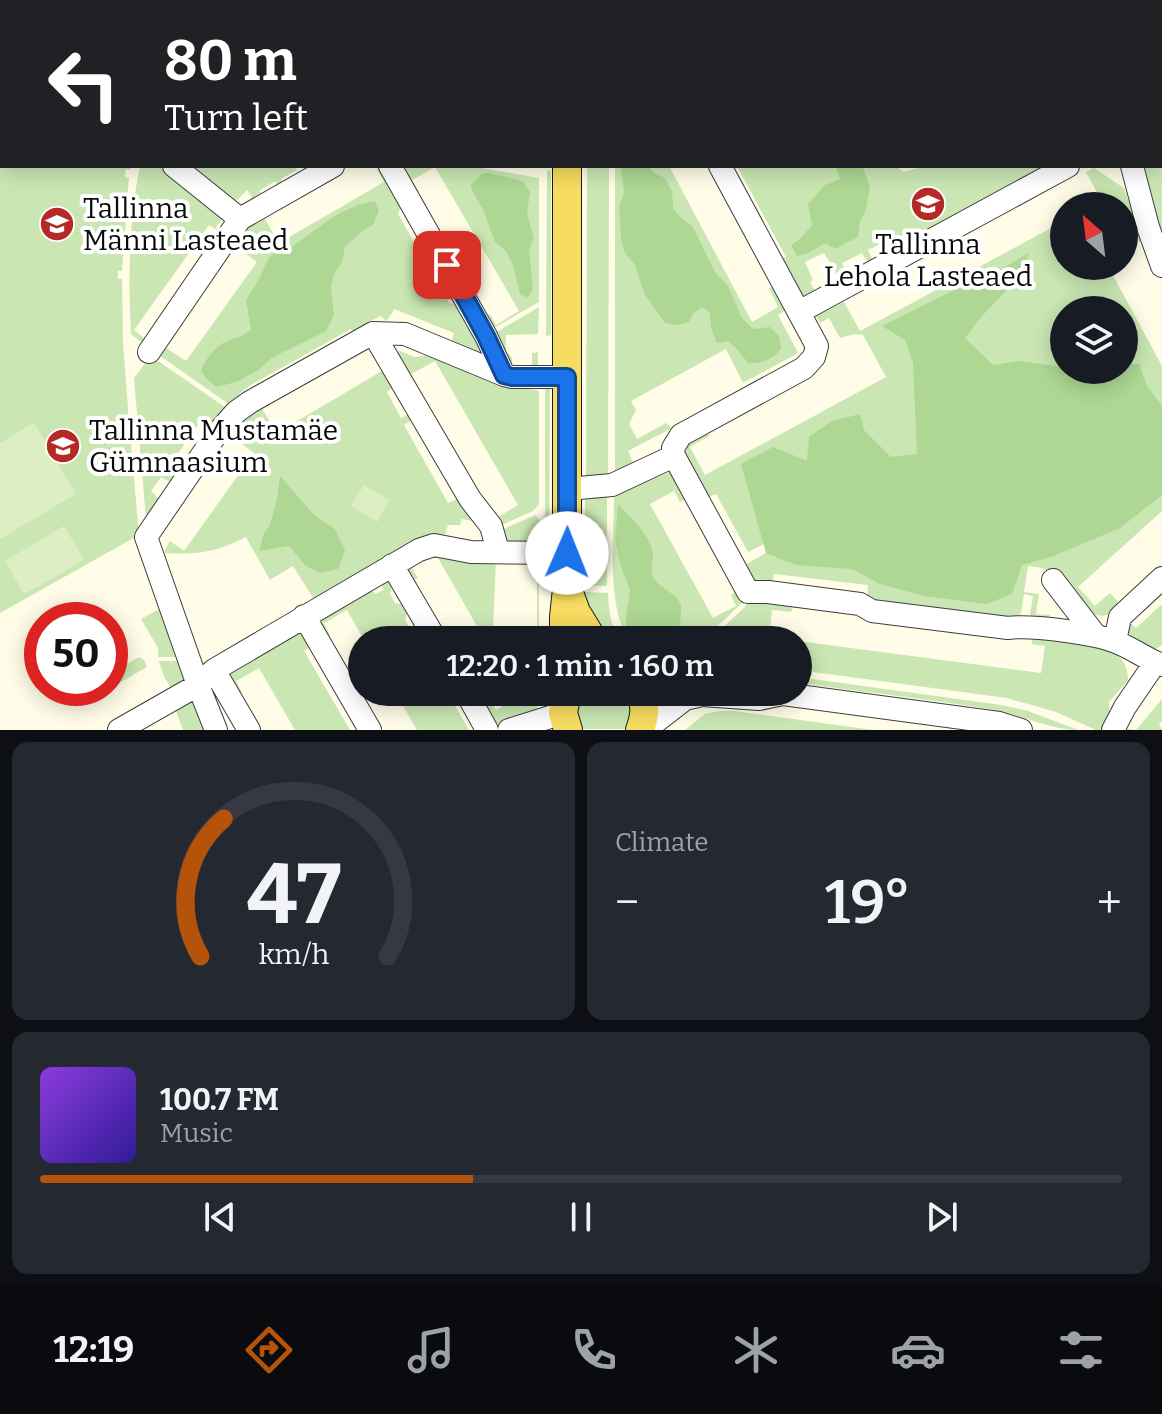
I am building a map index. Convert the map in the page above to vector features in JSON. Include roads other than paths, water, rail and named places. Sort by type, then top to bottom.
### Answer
[{"type":"main road","points":[[564,626],[568,489],[565,168]]},
{"type":"main road","points":[[567,589],[584,626]]},
{"type":"main road","points":[[642,730],[644,706]]},
{"type":"street","points":[[176,168],[240,219]]},
{"type":"street","points":[[149,352],[240,219],[329,168]]},
{"type":"street","points":[[391,168],[486,336],[504,375]]},
{"type":"street","points":[[721,168],[817,346],[814,357],[804,368],[681,435],[673,448],[674,456],[748,592],[860,604],[872,611],[1008,628],[1025,626],[1105,639],[1159,664],[1125,707],[1113,730]]},
{"type":"street","points":[[799,312],[1064,168]]},
{"type":"street","points":[[1134,174],[1162,266]]},
{"type":"street","points":[[373,333],[470,499],[491,526],[498,551]]},
{"type":"street","points":[[216,730],[206,677],[146,537],[215,436],[236,412],[373,333],[405,334],[512,377],[567,377]]},
{"type":"street","points":[[568,489],[612,485],[674,456]]},
{"type":"street","points":[[119,730],[304,616],[419,550],[434,545],[471,552],[567,553]]},
{"type":"street","points":[[392,565],[428,626]]},
{"type":"street","points":[[1105,639],[1120,617],[1162,578]]},
{"type":"street","points":[[1053,580],[1105,639]]},
{"type":"street","points":[[304,616],[370,730]]},
{"type":"street","points":[[206,677],[249,730]]},
{"type":"street","points":[[812,697],[999,723],[1021,730]]},
{"type":"street","points":[[474,706],[487,730]]},
{"type":"street","points":[[642,730],[675,706]]},
{"type":"street","points":[[663,730],[696,706]]},
{"type":"street","points":[[509,730],[565,711]]},
{"type":"place","name":"Tallinna Lehola Lasteaed","points":[[928,204]]},
{"type":"place","name":"Tallinna Männi Lasteaed","points":[[57,224]]},
{"type":"place","name":"Tallinna Mustamäe Gümnaasium","points":[[63,446]]}]
